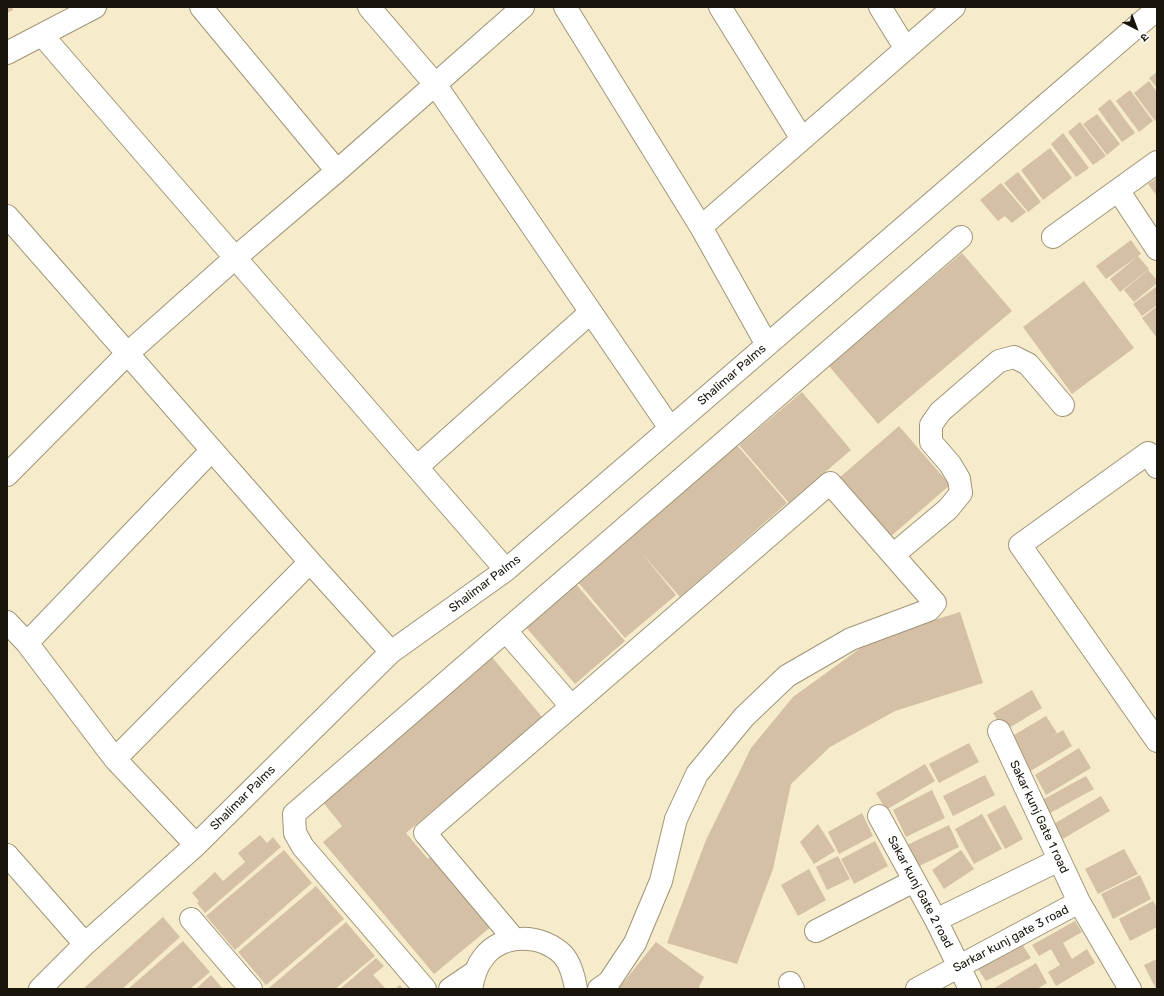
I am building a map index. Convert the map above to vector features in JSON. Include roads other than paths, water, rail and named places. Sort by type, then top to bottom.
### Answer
[{"type":"street","points":[[7,54],[95,7]]},
{"type":"street","points":[[201,7],[337,171]]},
{"type":"street","points":[[369,7],[435,84],[670,428]]},
{"type":"street","points":[[7,475],[128,353],[523,7]]},
{"type":"street","points":[[565,7],[701,227],[767,345]]},
{"type":"street","points":[[720,7],[802,139]]},
{"type":"street","points":[[880,7],[906,49]]},
{"type":"street","points":[[701,227],[954,7]]},
{"type":"street","name":"Shalimar Palms","points":[[40,989],[86,944],[196,845],[391,652],[506,570],[1157,9]]},
{"type":"street","points":[[42,35],[506,570]]},
{"type":"street","points":[[1053,237],[1157,162]]},
{"type":"street","points":[[1118,190],[1157,249]]},
{"type":"street","points":[[7,216],[310,562],[391,652]]},
{"type":"street","points":[[425,989],[303,847],[295,833],[294,814],[961,237]]},
{"type":"street","points":[[417,467],[591,312]]},
{"type":"street","points":[[893,555],[948,509],[961,493],[959,479],[950,464],[931,442],[930,425],[940,412],[999,361],[1014,357],[1028,364],[1064,406]]},
{"type":"street","points":[[27,643],[212,450]]},
{"type":"street","points":[[1157,467],[1148,453],[1020,545],[1157,741]]},
{"type":"street","points":[[514,939],[425,833],[830,483],[935,603],[929,610],[851,639],[787,676],[744,717],[697,774],[676,819],[661,881],[635,943],[609,982],[599,989]]},
{"type":"street","points":[[115,759],[310,562]]},
{"type":"street","points":[[7,622],[27,643],[115,759],[196,845]]},
{"type":"street","points":[[506,631],[571,706]]},
{"type":"street","name":"Sakar kunj Gate 1 road","points":[[999,732],[1079,902]]},
{"type":"street","name":"Sakar kunj Gate 2 road","points":[[879,816],[936,920],[970,989]]},
{"type":"street","points":[[7,854],[86,944]]},
{"type":"street","points":[[936,920],[1059,860]]},
{"type":"street","points":[[816,931],[914,881]]},
{"type":"street","name":"Sarkar kunj gate 3 road","points":[[917,989],[1079,902],[1130,989]]},
{"type":"street","points":[[191,919],[251,989]]},
{"type":"street","points":[[450,989],[473,981],[484,957],[498,945],[514,939],[532,939],[549,944],[563,956],[573,971],[576,989]]}]
